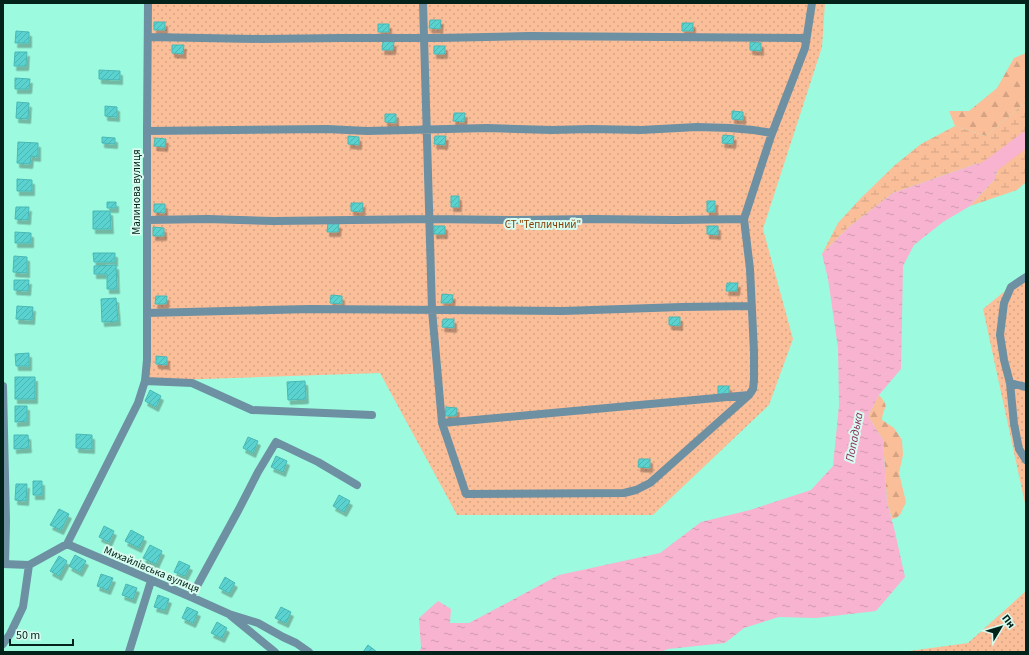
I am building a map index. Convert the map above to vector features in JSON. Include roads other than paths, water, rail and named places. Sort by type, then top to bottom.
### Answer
[{"type":"street","name":"Малинова вулиця","points":[[67,544],[138,403],[145,380],[147,360],[148,3]]},
{"type":"street","points":[[423,3],[432,310],[442,423],[466,494],[624,493],[636,490],[650,483],[754,389],[750,269],[744,218],[772,133],[805,48],[812,3]]},
{"type":"street","points":[[148,37],[262,39],[536,36],[802,38],[806,42]]},
{"type":"street","points":[[147,131],[327,129],[367,131],[487,128],[642,130],[697,126],[753,130],[772,133]]},
{"type":"street","points":[[147,220],[675,220],[744,218]]},
{"type":"street","points":[[1026,277],[1011,287],[1004,303],[1000,335],[1010,383],[1014,424],[1019,449],[1026,460]]},
{"type":"street","points":[[147,313],[310,309],[562,311],[752,306]]},
{"type":"street","points":[[145,380],[192,383],[252,410],[372,415]]},
{"type":"street","points":[[1010,383],[1026,387]]},
{"type":"street","points":[[3,386],[6,522],[4,564],[29,565],[67,544]]},
{"type":"street","points":[[442,423],[749,395]]},
{"type":"street","points":[[191,597],[258,472],[276,442],[318,462],[357,485]]},
{"type":"street","name":"Михайлівська вулиця","points":[[67,544],[228,614],[258,623],[296,643],[309,652]]},
{"type":"street","points":[[3,644],[10,634],[23,607],[29,565]]},
{"type":"street","points":[[129,652],[151,581]]},
{"type":"street","name":"Михайлівська вулиця","points":[[228,614],[275,652]]},
{"type":"water","points":[[1000,159],[995,179],[970,206],[943,222],[914,245],[903,266],[901,369],[879,395],[868,416],[883,440],[887,502],[905,577],[876,611],[816,618],[779,617],[744,628],[725,643],[668,649],[660,652],[419,652],[421,648],[419,618],[438,601],[451,609],[450,623],[469,623],[559,575],[660,553],[701,522],[750,510],[811,490],[833,466],[839,405],[838,348],[828,279],[822,254],[849,227],[893,193],[976,164]]},
{"type":"waterway","name":"Попадька","points":[[983,171],[1026,139]]},
{"type":"park label","name":"СТ \"Тепличний\"","points":[[543,224]]}]
